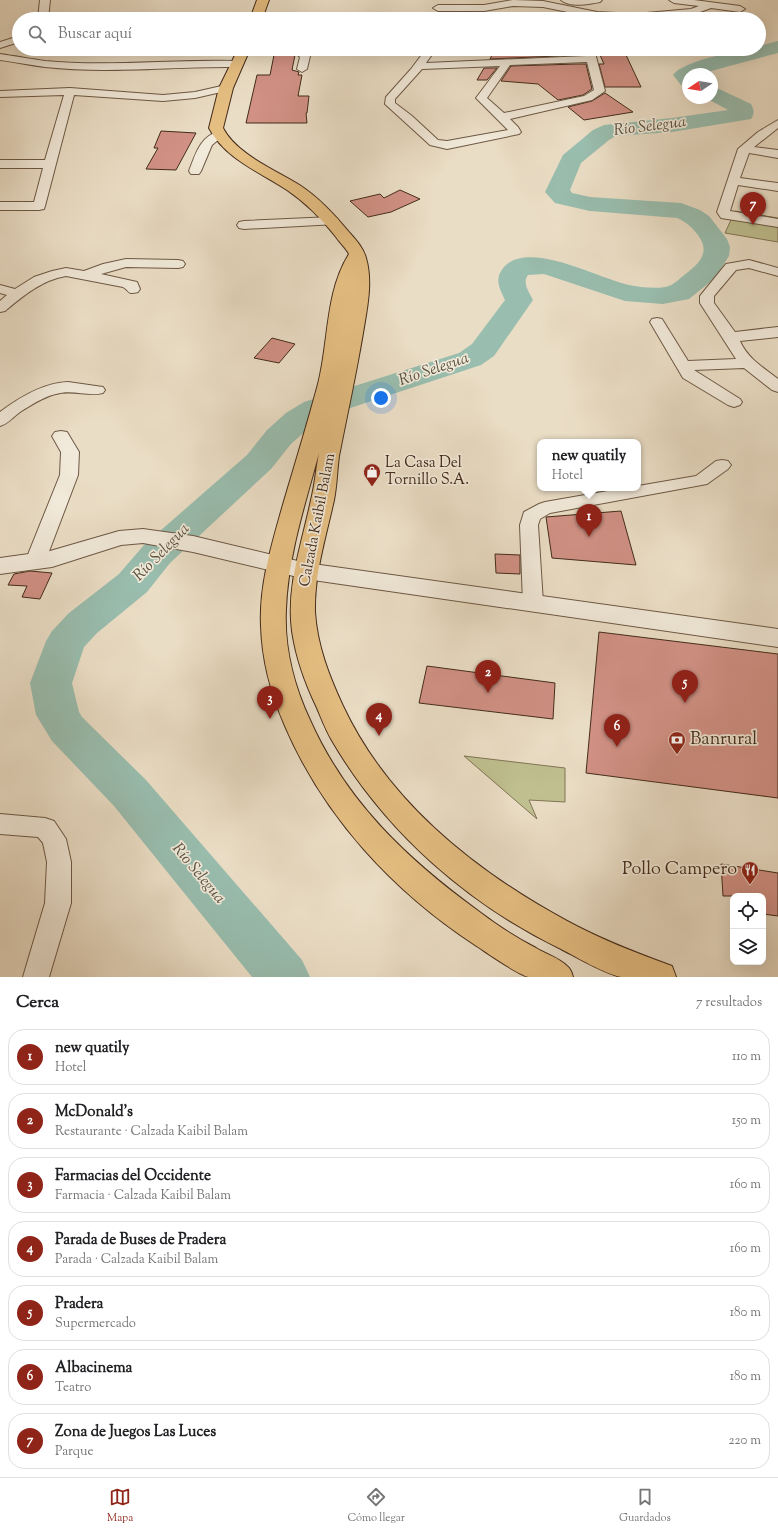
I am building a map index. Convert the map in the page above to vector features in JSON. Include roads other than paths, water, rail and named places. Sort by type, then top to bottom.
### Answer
[{"type":"main road","points":[[259,12],[263,0]]},
{"type":"main road","points":[[218,135],[216,128],[226,88],[241,56]]},
{"type":"main road","name":"Calzada Kaibil Balam","points":[[218,135],[237,152],[301,193],[332,221],[356,253],[361,287],[346,381],[326,424],[278,566],[274,597],[273,624],[279,668],[284,689],[295,720],[307,746],[330,785],[365,831],[400,868],[426,891],[471,926],[518,956],[557,977]]},
{"type":"main road","name":"Calzada Kaibil Balam","points":[[356,253],[344,287],[326,390],[326,424],[329,456],[323,495],[306,572],[303,611],[312,666],[328,709],[353,754],[377,786],[402,816],[454,864],[485,887],[532,918],[588,947],[660,977]]},
{"type":"street","points":[[44,12],[45,0]]},
{"type":"street","points":[[561,0],[583,2],[597,0]]},
{"type":"street","points":[[674,0],[707,5],[720,3],[740,9]]},
{"type":"street","points":[[439,4],[484,8],[513,3],[543,4],[582,12]]},
{"type":"street","points":[[692,12],[708,6],[707,5]]},
{"type":"street","points":[[0,45],[12,41]]},
{"type":"street","points":[[0,57],[46,64],[107,66],[194,63],[235,56]]},
{"type":"street","points":[[302,69],[305,56]]},
{"type":"street","points":[[426,56],[390,99],[390,104],[408,118],[434,143],[447,145],[515,132],[514,129],[481,98],[507,63]]},
{"type":"street","points":[[419,66],[507,63],[572,56]]},
{"type":"street","points":[[502,117],[588,98],[600,91],[591,56]]},
{"type":"street","points":[[0,94],[70,91],[163,98],[195,95],[226,88]]},
{"type":"street","points":[[0,206],[39,206],[70,91]]},
{"type":"street","points":[[777,124],[744,149],[724,212],[726,215],[778,223]]},
{"type":"street","points":[[195,171],[207,143],[218,135]]},
{"type":"street","points":[[744,149],[778,154]]},
{"type":"street","points":[[0,164],[51,164]]},
{"type":"street","points":[[735,181],[778,187]]},
{"type":"street","points":[[244,225],[332,221]]},
{"type":"street","points":[[85,275],[108,267],[126,263],[178,264]]},
{"type":"street","points":[[778,272],[749,264],[731,267],[707,296],[707,303],[710,310],[731,337],[736,349],[748,364],[778,387]]},
{"type":"street","points":[[0,308],[18,294],[50,275],[58,272],[85,275],[127,283],[132,285],[133,288]]},
{"type":"street","points":[[0,289],[18,294]]},
{"type":"street","points":[[657,322],[689,375],[734,402]]},
{"type":"street","points":[[731,337],[778,332]]},
{"type":"street","points":[[684,366],[748,364]]},
{"type":"street","points":[[3,415],[45,391],[61,387],[97,390]]},
{"type":"street","points":[[35,562],[69,475],[70,452],[61,436]]},
{"type":"street","points":[[641,491],[701,480],[722,466]]},
{"type":"street","points":[[533,604],[529,525],[531,516],[545,508],[640,491]]},
{"type":"street","points":[[0,566],[52,559],[119,538],[143,536],[193,544],[306,572],[778,638]]},
{"type":"street","points":[[0,824],[45,828],[54,839],[59,862],[58,903],[36,977]]},
{"type":"waterway","name":"Río Selegua","points":[[766,50],[778,47]]},
{"type":"waterway","name":"Río Selegua","points":[[696,68],[743,56]]},
{"type":"waterway","name":"Río Selegua","points":[[284,977],[130,793],[67,729],[58,715],[51,683],[66,641],[83,623],[133,583],[157,554],[259,462],[279,437],[298,420],[315,409],[470,359],[483,350],[519,300],[512,285],[514,272],[518,269],[536,265],[549,267],[625,293],[663,296],[679,293],[705,272],[716,256],[717,247],[714,239],[700,221],[691,215],[681,211],[590,204],[564,198],[557,192],[571,160],[601,135],[612,130],[672,125],[743,114],[743,109],[718,96]]},
{"type":"place","name":"Zona de Juegos Las Luces","points":[[753,225]]},
{"type":"place","name":"La Casa Del Tornillo S.A.","points":[[372,487]]},
{"type":"place","name":"new quatily","points":[[589,537]]},
{"type":"place","name":"McDonald's","points":[[488,693]]},
{"type":"place","name":"Pradera","points":[[685,703]]},
{"type":"place","name":"Farmacias del Occidente","points":[[270,719]]},
{"type":"place","name":"Parada de Buses de Pradera","points":[[379,736]]},
{"type":"place","name":"Albacinema","points":[[617,747]]},
{"type":"place","name":"Banrural","points":[[677,755]]},
{"type":"place","name":"Pollo Campero","points":[[750,885]]}]
